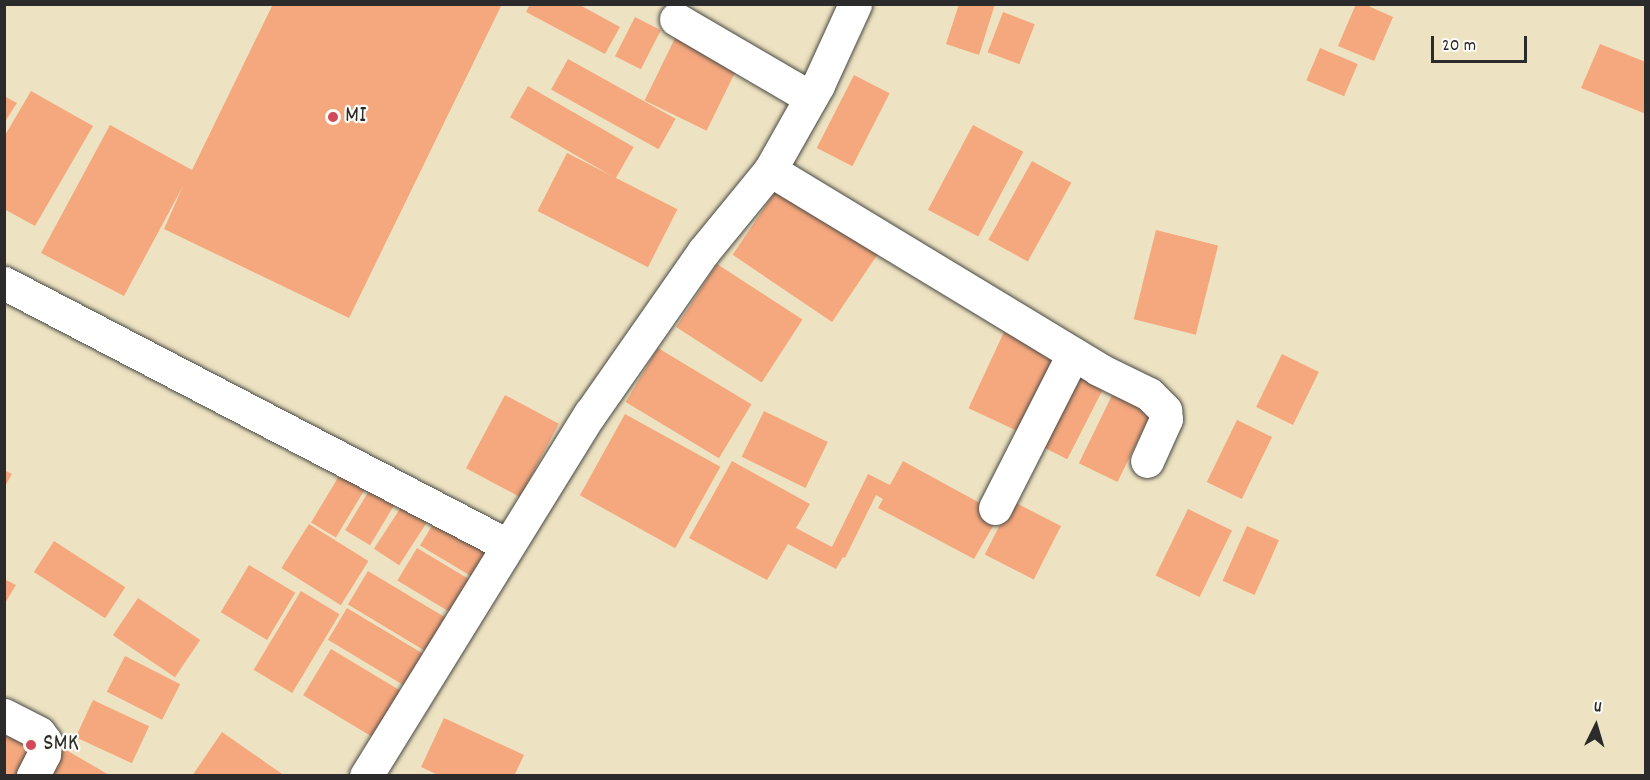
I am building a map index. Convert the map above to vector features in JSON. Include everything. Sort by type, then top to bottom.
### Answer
[{"type":"street","points":[[366,776],[590,414],[696,261],[770,170],[811,98],[855,4]]},
{"type":"street","points":[[676,19],[811,98]]},
{"type":"street","points":[[770,170],[1073,354],[1149,394],[1165,410],[1163,430],[1147,461]]},
{"type":"street","points":[[4,283],[507,545]]},
{"type":"street","points":[[995,508],[1073,354]]},
{"type":"street","points":[[4,715],[39,733],[45,741],[44,754],[33,776]]},
{"type":"building","name":"MI","points":[[273,4],[502,4],[349,318],[164,229],[183,186],[124,296],[41,253],[110,125],[192,170]]},
{"type":"building","points":[[530,4],[578,4],[620,27],[605,54],[526,12]]},
{"type":"building","points":[[959,4],[995,4],[979,55],[946,44]]},
{"type":"building","points":[[1356,4],[1364,4],[1393,17],[1374,61],[1338,46]]},
{"type":"building","points":[[1003,12],[1035,24],[1019,64],[988,52]]},
{"type":"building","points":[[635,17],[661,30],[641,69],[615,56]]},
{"type":"building","points":[[677,34],[739,64],[707,131],[645,101]]},
{"type":"building","points":[[1600,44],[1646,62],[1646,114],[1581,88]]},
{"type":"building","points":[[1320,48],[1358,64],[1344,96],[1306,80]]},
{"type":"building","points":[[568,59],[676,119],[659,149],[551,90]]},
{"type":"building","points":[[854,75],[890,93],[852,166],[817,148]]},
{"type":"building","points":[[528,86],[634,147],[616,178],[510,117]]},
{"type":"building","points":[[31,91],[93,126],[35,226],[4,209],[4,137]]},
{"type":"building","points":[[4,96],[17,103],[4,123]]},
{"type":"building","points":[[973,125],[1023,152],[978,237],[928,210]]},
{"type":"building","points":[[567,153],[677,209],[648,267],[537,211]]},
{"type":"building","points":[[1032,161],[1071,183],[1028,262],[988,240]]},
{"type":"building","points":[[779,186],[878,253],[832,322],[733,255]]},
{"type":"building","points":[[1156,230],[1218,245],[1196,335],[1134,319]]},
{"type":"building","points":[[717,264],[803,320],[762,382],[676,327]]},
{"type":"building","points":[[1004,332],[1056,356],[1020,432],[969,408]]},
{"type":"building","points":[[658,348],[751,404],[719,458],[626,402]]},
{"type":"building","points":[[1282,354],[1319,372],[1293,425],[1256,407]]},
{"type":"building","points":[[1076,365],[1107,381],[1067,459],[1036,443]]},
{"type":"building","points":[[1117,385],[1156,404],[1118,482],[1079,463]]},
{"type":"building","points":[[505,395],[559,424],[520,497],[466,468]]},
{"type":"building","points":[[764,411],[828,442],[805,488],[742,457]]},
{"type":"building","points":[[625,414],[720,467],[675,548],[580,495]]},
{"type":"building","points":[[1237,420],[1272,437],[1242,499],[1207,482]]},
{"type":"building","points":[[732,461],[810,504],[796,528],[832,547],[868,474],[890,485],[903,461],[1000,514],[974,559],[878,508],[883,499],[876,495],[845,558],[843,557],[836,569],[788,544],[767,580],[689,538]]},
{"type":"building","points":[[345,466],[370,481],[336,538],[311,523]]},
{"type":"building","points":[[4,470],[12,474],[4,488]]},
{"type":"building","points":[[373,484],[398,499],[370,545],[345,530]]},
{"type":"building","points":[[405,501],[430,517],[399,565],[374,549]]},
{"type":"building","points":[[1012,501],[1061,526],[1034,579],[985,554]]},
{"type":"building","points":[[1188,509],[1232,530],[1200,597],[1156,576]]},
{"type":"building","points":[[436,519],[496,555],[480,582],[420,546]]},
{"type":"building","points":[[309,524],[368,561],[341,605],[281,568]]},
{"type":"building","points":[[1247,526],[1279,540],[1255,595],[1223,581]]},
{"type":"building","points":[[54,541],[125,587],[105,618],[34,572]]},
{"type":"building","points":[[417,548],[480,586],[461,619],[397,581]]},
{"type":"building","points":[[249,565],[295,593],[267,640],[221,612]]},
{"type":"building","points":[[368,571],[453,622],[433,655],[348,604]]},
{"type":"building","points":[[4,579],[16,585],[4,605]]},
{"type":"building","points":[[301,591],[340,614],[292,693],[254,670]]},
{"type":"building","points":[[138,598],[200,640],[175,677],[113,635]]},
{"type":"building","points":[[347,608],[433,660],[414,691],[328,640]]},
{"type":"building","points":[[331,649],[408,695],[380,742],[303,695]]},
{"type":"building","points":[[125,656],[180,684],[162,720],[107,692]]},
{"type":"building","points":[[93,700],[149,726],[132,763],[76,737]]},
{"type":"building","name":"SMK","points":[[4,714],[111,776],[4,776]]},
{"type":"building","points":[[444,718],[524,755],[514,776],[440,776],[421,767]]},
{"type":"building","points":[[222,732],[285,776],[192,776]]},
{"type":"place","name":"MI","points":[[333,117]]},
{"type":"place","name":"SMK","points":[[31,745]]}]
